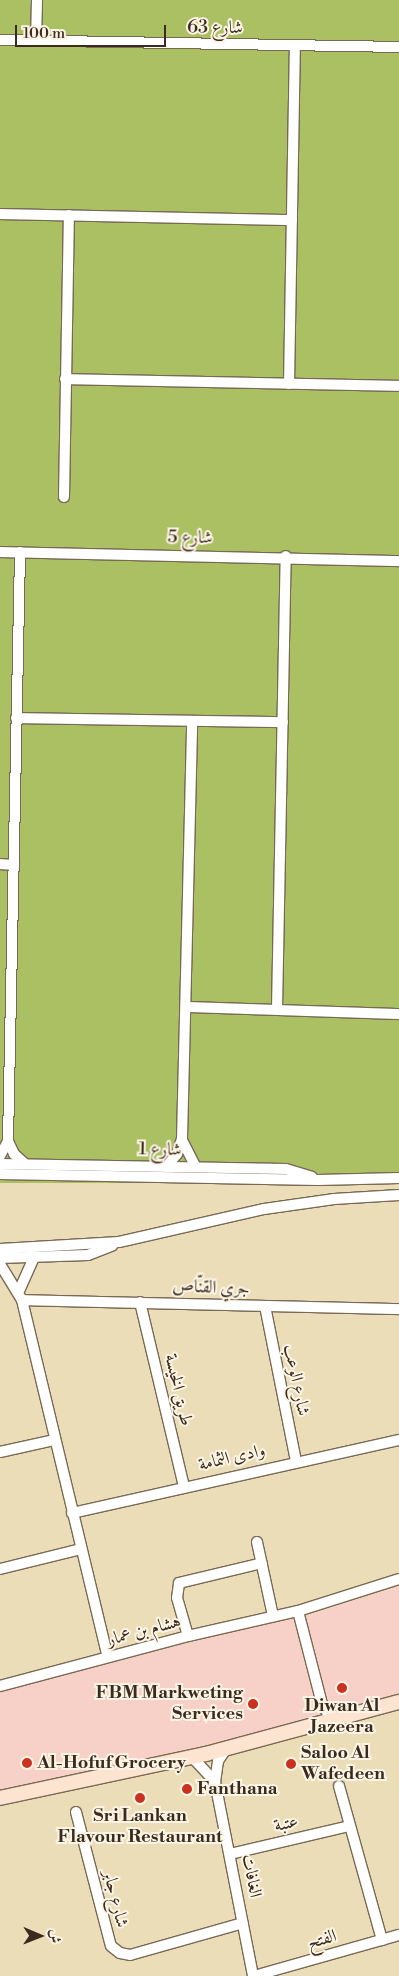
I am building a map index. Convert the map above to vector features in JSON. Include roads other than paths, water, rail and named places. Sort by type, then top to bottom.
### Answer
[{"type":"street","points":[[36,41],[37,0]]},
{"type":"street","name":"شارع 63","points":[[0,40],[399,47]]},
{"type":"street","points":[[289,384],[295,45]]},
{"type":"street","points":[[0,214],[292,220]]},
{"type":"street","points":[[64,497],[69,215]]},
{"type":"street","points":[[65,379],[399,386]]},
{"type":"street","name":"شارع 5","points":[[0,552],[379,558],[399,556]]},
{"type":"street","points":[[20,552],[8,1140],[14,1154],[25,1164]]},
{"type":"street","points":[[277,1009],[286,556]]},
{"type":"street","name":"شارع 5","points":[[379,558],[399,561]]},
{"type":"street","points":[[16,718],[283,722]]},
{"type":"street","points":[[166,1167],[177,1154],[182,1139],[192,721]]},
{"type":"street","points":[[0,864],[14,864]]},
{"type":"street","points":[[186,1007],[399,1014]]},
{"type":"street","points":[[182,1139],[196,1167]]},
{"type":"street","points":[[0,1156],[8,1140]]},
{"type":"street","name":"شارع 1","points":[[0,1164],[286,1169],[318,1180]]},
{"type":"street","name":"شارع 1","points":[[0,1174],[318,1180],[399,1178]]},
{"type":"street","points":[[0,1249],[119,1242],[264,1209],[334,1199],[399,1194]]},
{"type":"street","points":[[0,1258],[88,1255],[119,1242]]},
{"type":"street","points":[[21,1295],[34,1258]]},
{"type":"street","points":[[0,1264],[21,1295],[54,1440],[108,1657]]},
{"type":"street","name":"جري القنّاص","points":[[21,1295],[140,1302],[399,1309]]},
{"type":"street","name":"طريق الخيسة","points":[[140,1302],[184,1486]]},
{"type":"street","name":"شارع الوعب","points":[[265,1306],[296,1461]]},
{"type":"street","points":[[0,1452],[54,1440]]},
{"type":"street","name":"وادى الثمامة","points":[[72,1513],[184,1486],[399,1440]]},
{"type":"street","points":[[256,1542],[273,1616]]},
{"type":"street","points":[[0,1569],[82,1549]]},
{"type":"street","points":[[188,1636],[177,1598],[179,1583],[262,1563]]},
{"type":"street","name":"هشام بن عمار","points":[[0,1686],[188,1636],[298,1611],[399,1579]]},
{"type":"street","points":[[298,1611],[322,1704],[328,1714],[341,1718]]},
{"type":"street","points":[[0,1798],[226,1749],[399,1702]]},
{"type":"street","name":"الغافات","points":[[226,1749],[218,1761],[215,1782],[254,1976]]},
{"type":"street","points":[[192,1757],[215,1782]]},
{"type":"street","points":[[339,1786],[382,1940]]},
{"type":"street","name":"شارع جابر","points":[[76,1812],[111,1946],[120,1953],[130,1955],[243,1923]]},
{"type":"street","name":"عتبة","points":[[230,1854],[350,1826]]},
{"type":"street","name":"الفتح","points":[[254,1976],[399,1936]]},
{"type":"place","name":"Diwan Al Jazeera","points":[[342,1688]]},
{"type":"place","name":"FBM Markweting Services","points":[[253,1704]]},
{"type":"place","name":"Al-Hofuf Grocery","points":[[27,1763]]},
{"type":"place","name":"Saloo Al Wafedeen","points":[[291,1764]]},
{"type":"place","name":"Fanthana","points":[[187,1789]]},
{"type":"place","name":"Sri Lankan Flavour Restaurant","points":[[140,1798]]}]
